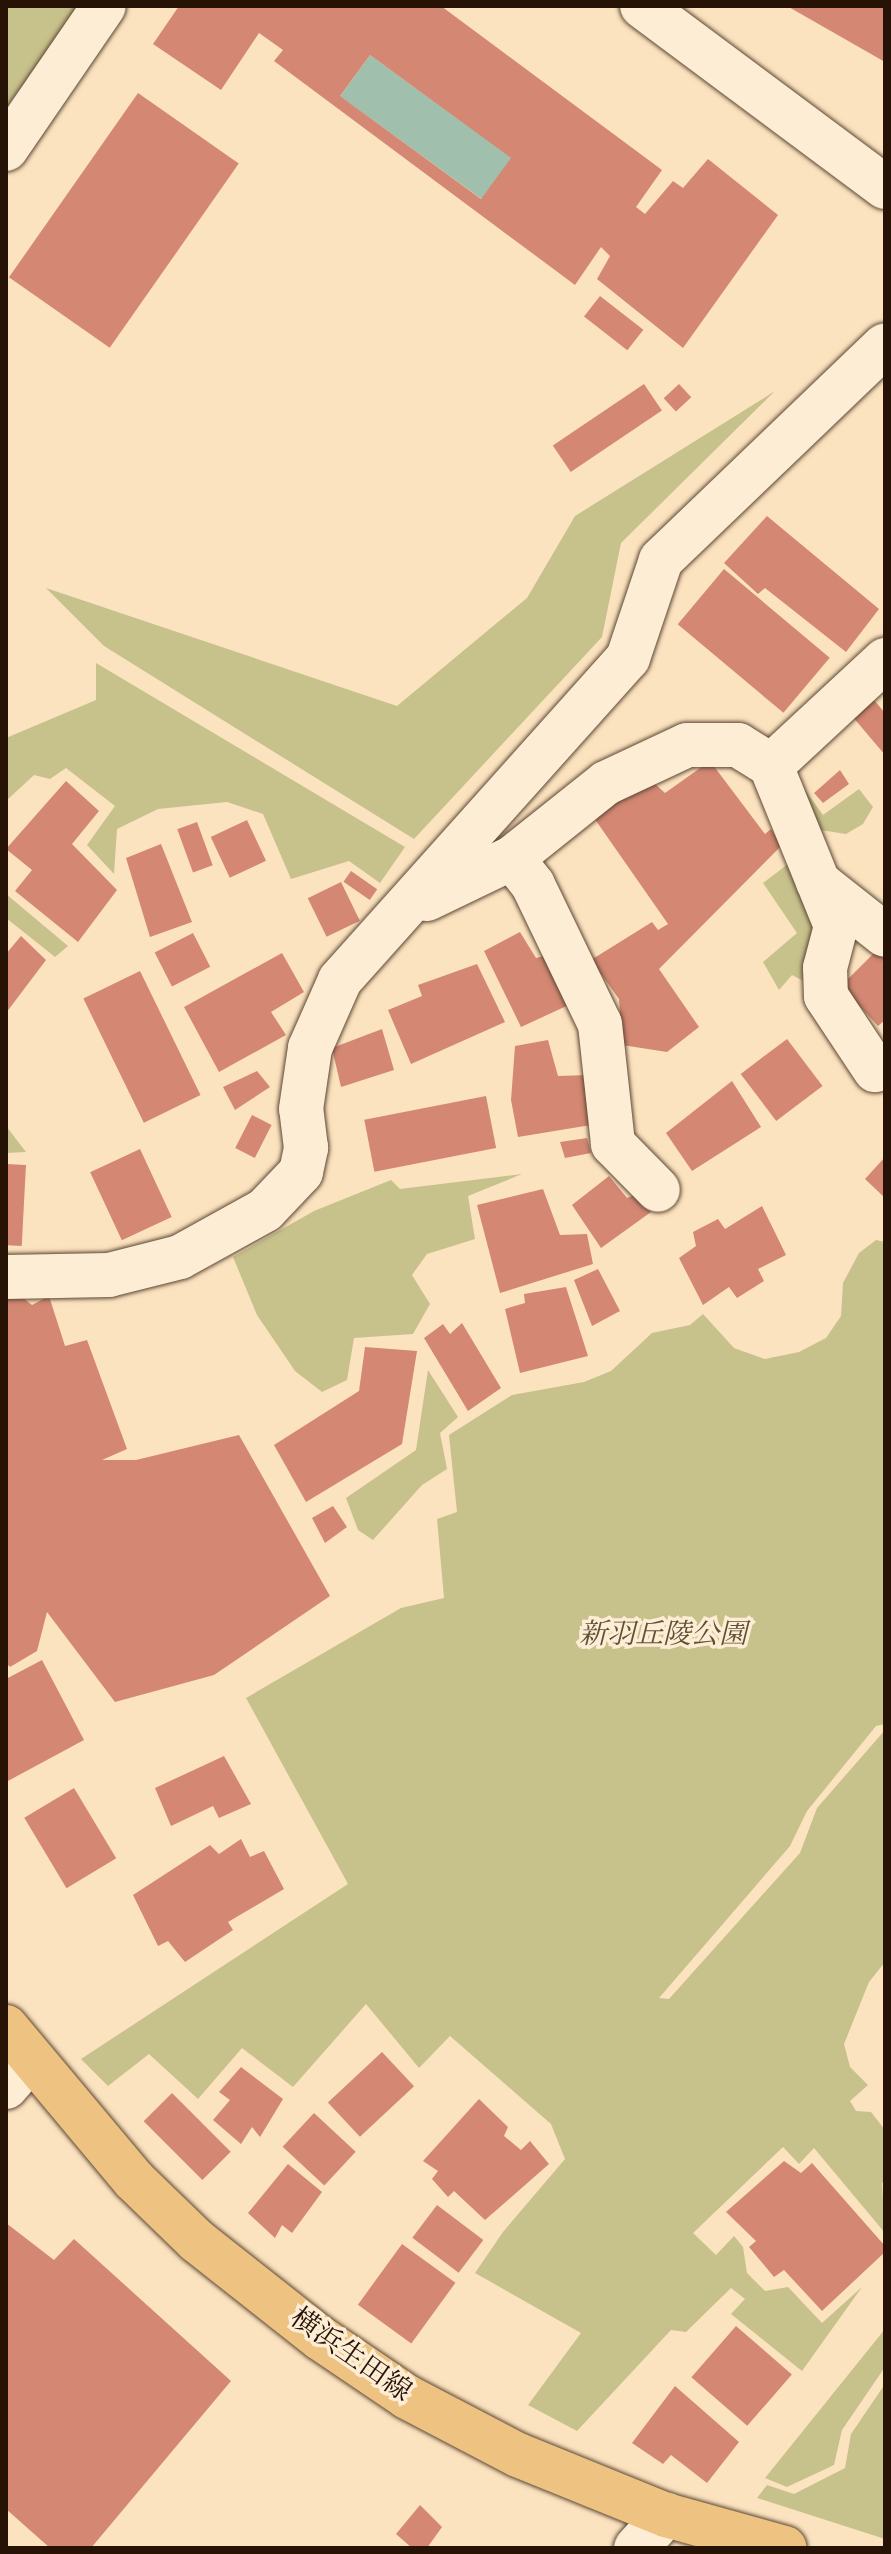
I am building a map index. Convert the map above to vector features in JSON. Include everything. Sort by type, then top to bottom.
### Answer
[{"type":"main road","name":"横浜生田線","points":[[14,2058],[197,2241],[320,2338],[407,2397],[518,2455],[666,2515],[785,2548]]},
{"type":"street","points":[[6,149],[104,6]]},
{"type":"street","points":[[642,6],[885,187]]},
{"type":"street","points":[[6,1277],[109,1275],[180,1257],[265,1210],[301,1172],[306,1148],[301,1109],[310,1048],[340,980],[407,909],[628,658],[661,560],[885,345]]},
{"type":"street","points":[[771,766],[885,660]]},
{"type":"street","points":[[407,909],[512,858],[606,783],[687,745],[738,745],[771,766],[836,926],[825,968],[826,996],[875,1070]]},
{"type":"street","points":[[512,858],[533,885],[600,1024],[613,1144],[658,1190]]},
{"type":"street","points":[[818,882],[885,935]]},
{"type":"street","points":[[636,2548],[666,2515]]},
{"type":"green space","points":[[6,6],[80,6],[6,108]]},
{"type":"green space","points":[[775,391],[621,543],[602,637],[414,839],[104,646],[46,588],[397,706],[527,598],[575,516]]},
{"type":"green space","points":[[96,663],[405,847],[380,883],[349,861],[291,879],[263,814],[227,802],[158,809],[117,829],[114,874],[87,845],[115,806],[66,768],[50,779],[34,775],[6,801],[6,738],[96,700]]},
{"type":"green space","points":[[797,779],[823,815],[859,789],[873,807],[863,824],[846,834],[820,830]]},
{"type":"green space","points":[[788,864],[826,926],[813,986],[792,975],[779,990],[763,962],[797,933],[763,883]]},
{"type":"green space","points":[[6,894],[68,946],[55,957],[6,918]]},
{"type":"green space","points":[[6,1126],[26,1152],[6,1153]]},
{"type":"green space","points":[[522,1174],[468,1196],[475,1239],[427,1254],[412,1275],[430,1304],[413,1334],[354,1338],[347,1380],[322,1392],[295,1371],[257,1315],[233,1257],[314,1211],[391,1180],[400,1189]]},
{"type":"green space","name":"新羽丘陵公園","points":[[876,1240],[885,1242],[885,1724],[876,1726],[807,1811],[790,1846],[659,1998],[669,1999],[800,1853],[817,1808],[885,1730],[885,1962],[869,1982],[844,2044],[850,2067],[868,2085],[850,2101],[856,2111],[871,2112],[885,2130],[885,2181],[882,2183],[885,2233],[814,2148],[799,2164],[783,2147],[693,2233],[716,2255],[734,2236],[743,2247],[747,2273],[765,2291],[788,2287],[822,2323],[862,2287],[802,2371],[731,2314],[745,2299],[731,2288],[686,2332],[671,2330],[577,2431],[528,2405],[581,2333],[475,2273],[503,2232],[565,2159],[551,2124],[450,2036],[419,2068],[366,2004],[293,2087],[242,2048],[198,2099],[149,2054],[108,2086],[81,2059],[348,1884],[246,1698],[401,1608],[444,1598],[437,1519],[457,1512],[449,1435],[512,1395],[584,1382],[611,1371],[652,1333],[690,1325],[703,1314],[734,1348],[765,1359],[799,1352],[826,1338],[841,1316],[843,1283],[859,1253]]},
{"type":"green space","points":[[428,1370],[458,1417],[440,1433],[447,1469],[422,1485],[373,1540],[358,1530],[346,1498],[416,1450]]},
{"type":"green space","points":[[885,2329],[885,2367],[842,2430],[834,2465],[787,2487],[765,2478]]},
{"type":"green space","points":[[885,2384],[885,2539],[757,2498],[767,2485],[794,2494],[845,2468],[851,2434]]},
{"type":"shaded area","points":[[370,55],[512,158],[482,199],[340,96]]},
{"type":"building","points":[[179,6],[441,6],[662,170],[636,207],[645,214],[673,181],[683,188],[708,159],[778,215],[683,348],[597,279],[610,256],[601,247],[575,285],[274,61],[283,50],[259,33],[221,90],[153,44]],"holes":[[[370,55],[511,158],[481,199],[340,96]]]},
{"type":"building","points":[[787,6],[885,6],[885,62]]},
{"type":"building","points":[[138,93],[239,164],[110,348],[9,277]]},
{"type":"building","points":[[600,296],[643,330],[627,350],[584,316]]},
{"type":"building","points":[[644,384],[662,411],[571,472],[553,446]]},
{"type":"building","points":[[679,384],[691,397],[676,411],[664,398]]},
{"type":"building","points":[[767,516],[879,609],[846,652],[765,588],[758,594],[724,563]]},
{"type":"building","points":[[724,569],[830,658],[783,713],[678,624]]},
{"type":"building","points":[[874,700],[885,713],[885,755],[852,716]]},
{"type":"building","points":[[710,761],[765,834],[771,829],[781,846],[659,969],[699,1027],[667,1052],[622,1045],[619,999],[591,960],[652,922],[658,930],[668,924],[592,815],[637,778],[649,788],[654,783],[665,793]]},
{"type":"building","points":[[840,770],[849,784],[823,803],[814,793]]},
{"type":"building","points":[[66,781],[99,811],[72,844],[117,890],[78,942],[15,891],[32,870],[6,849]]},
{"type":"building","points":[[247,820],[266,861],[230,878],[211,837]]},
{"type":"building","points":[[197,822],[213,865],[193,872],[177,829]]},
{"type":"building","points":[[161,844],[192,922],[150,937],[126,858]]},
{"type":"building","points":[[351,871],[377,889],[370,900],[344,882]]},
{"type":"building","points":[[341,882],[360,921],[327,937],[308,898]]},
{"type":"building","points":[[520,932],[536,958],[551,954],[573,1003],[521,1027],[484,951]]},
{"type":"building","points":[[193,933],[210,967],[172,986],[155,953]]},
{"type":"building","points":[[21,936],[46,960],[6,1013],[6,954]]},
{"type":"building","points":[[879,948],[885,955],[885,1020],[878,1026],[841,986]]},
{"type":"building","points":[[282,953],[304,992],[271,1012],[286,1035],[219,1072],[184,1007]]},
{"type":"building","points":[[477,964],[505,1022],[411,1064],[388,1010],[422,996],[418,985]]},
{"type":"building","points":[[140,971],[200,1095],[144,1123],[83,999]]},
{"type":"building","points":[[382,1029],[394,1070],[341,1087],[332,1048]]},
{"type":"building","points":[[787,1039],[823,1086],[776,1121],[741,1074]]},
{"type":"building","points":[[548,1040],[558,1076],[588,1075],[597,1124],[518,1137],[511,1100],[515,1046]]},
{"type":"building","points":[[257,1071],[270,1087],[235,1110],[223,1087]]},
{"type":"building","points":[[732,1081],[761,1127],[692,1171],[666,1133]]},
{"type":"building","points":[[486,1096],[496,1148],[374,1172],[364,1120]]},
{"type":"building","points":[[252,1115],[272,1125],[255,1158],[235,1148]]},
{"type":"building","points":[[587,1138],[591,1153],[565,1158],[560,1142]]},
{"type":"building","points":[[140,1149],[172,1217],[122,1240],[90,1172]]},
{"type":"building","points":[[885,1157],[885,1198],[865,1179]]},
{"type":"building","points":[[6,1164],[26,1165],[22,1246],[6,1245]]},
{"type":"building","points":[[609,1176],[627,1198],[639,1193],[651,1212],[601,1248],[572,1205]]},
{"type":"building","points":[[543,1189],[560,1235],[587,1234],[593,1264],[500,1293],[477,1205]]},
{"type":"building","points":[[762,1206],[786,1255],[758,1269],[764,1281],[737,1298],[729,1287],[703,1305],[679,1258],[696,1246],[693,1232],[718,1219],[725,1229]]},
{"type":"building","points":[[598,1269],[620,1311],[592,1326],[574,1280]]},
{"type":"building","points":[[566,1287],[588,1356],[520,1373],[505,1309],[525,1303],[524,1294]]},
{"type":"building","points":[[49,1296],[65,1346],[87,1340],[127,1449],[102,1460],[136,1460],[239,1435],[330,1596],[214,1675],[115,1702],[47,1612],[37,1651],[10,1667],[6,1663],[6,1297],[22,1297],[32,1305]]},
{"type":"building","points":[[462,1323],[501,1388],[468,1411],[424,1338],[443,1324],[450,1334]]},
{"type":"building","points":[[365,1347],[417,1351],[402,1444],[306,1502],[274,1445],[359,1391]]},
{"type":"building","points":[[333,1506],[347,1527],[325,1543],[312,1518]]},
{"type":"building","points":[[42,1660],[84,1740],[6,1782],[6,1679]]},
{"type":"building","points":[[224,1756],[251,1804],[219,1818],[213,1806],[171,1826],[155,1788]]},
{"type":"building","points":[[74,1788],[116,1858],[67,1888],[24,1818]]},
{"type":"building","points":[[241,1839],[250,1857],[264,1851],[284,1889],[228,1922],[233,1930],[185,1962],[168,1941],[158,1946],[133,1895],[210,1845],[219,1854]]},
{"type":"building","points":[[382,2052],[414,2086],[360,2137],[328,2102]]},
{"type":"building","points":[[241,2067],[283,2099],[260,2137],[252,2127],[241,2144],[213,2120],[230,2100],[219,2092]]},
{"type":"building","points":[[172,2093],[231,2152],[202,2180],[144,2121]]},
{"type":"building","points":[[479,2099],[508,2127],[504,2136],[521,2150],[530,2141],[549,2164],[485,2220],[454,2191],[448,2197],[432,2179],[438,2171],[423,2161]]},
{"type":"building","points":[[314,2113],[356,2152],[324,2186],[283,2147]]},
{"type":"building","points":[[784,2161],[801,2173],[812,2163],[885,2246],[885,2252],[822,2311],[784,2270],[774,2277],[749,2247],[756,2241],[726,2212]]},
{"type":"building","points":[[288,2164],[322,2192],[292,2233],[282,2225],[275,2238],[248,2213]]},
{"type":"building","points":[[437,2205],[483,2240],[459,2273],[412,2238]]},
{"type":"building","points":[[6,2223],[54,2260],[74,2239],[231,2381],[91,2548],[50,2548],[6,2509]]},
{"type":"building","points":[[402,2244],[455,2283],[411,2343],[358,2305]]},
{"type":"building","points":[[736,2326],[792,2375],[747,2426],[691,2377]]},
{"type":"building","points":[[675,2386],[739,2442],[707,2483],[671,2455],[663,2464],[632,2443]]},
{"type":"building","points":[[420,2505],[442,2527],[427,2548],[412,2548],[396,2534]]}]
